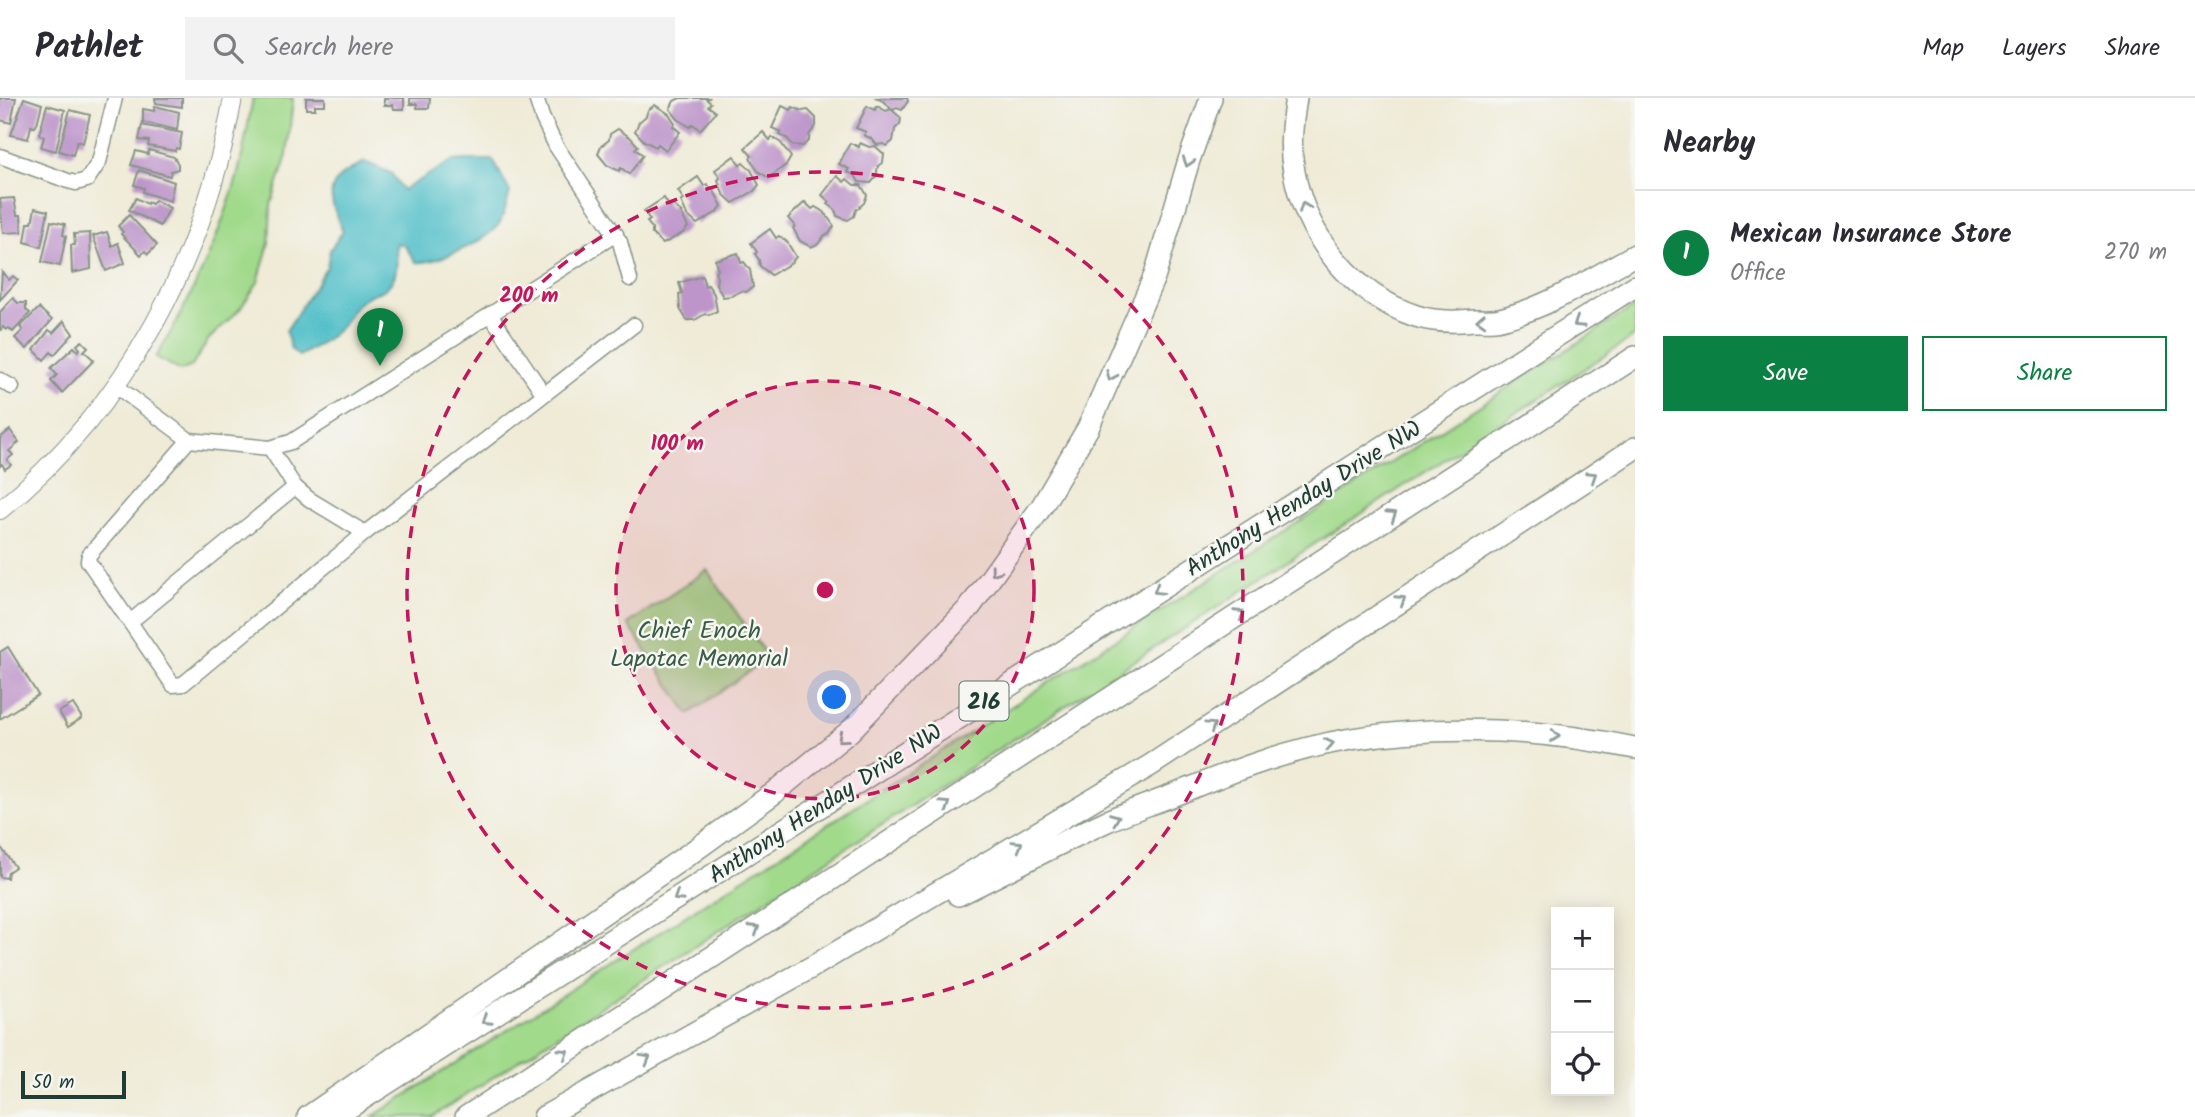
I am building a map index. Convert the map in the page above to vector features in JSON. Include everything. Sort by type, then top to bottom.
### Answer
[{"type":"highway","points":[[1296,98],[1291,147],[1293,172],[1308,218],[1343,269],[1389,305],[1418,317],[1450,322],[1499,319],[1547,303],[1635,255]]},
{"type":"highway","points":[[308,1117],[774,793],[850,731],[970,607],[1042,506],[1088,428],[1155,275],[1189,160],[1211,100]]},
{"type":"highway","name":"Anthony Henday Drive NW","points":[[334,1117],[1635,286]]},
{"type":"highway","points":[[466,1117],[1635,357]]},
{"type":"highway","points":[[544,1117],[812,967],[1151,765],[1635,448]]},
{"type":"highway","points":[[812,967],[1107,821],[1235,770],[1311,748],[1349,740],[1444,729],[1503,730],[1604,741],[1635,748]]},
{"type":"main road","points":[[0,510],[51,464],[116,386],[162,310],[194,242],[215,180],[233,98]]},
{"type":"street","points":[[0,156],[75,183],[87,180],[99,162],[114,98]]},
{"type":"street","points":[[536,98],[556,146],[616,234],[623,249],[630,279]]},
{"type":"street","points":[[116,386],[189,440],[270,448],[291,442],[616,234]]},
{"type":"street","points":[[490,314],[543,393]]},
{"type":"street","points":[[189,440],[89,555],[88,561],[173,685],[183,684],[365,533],[634,325]]},
{"type":"street","points":[[270,448],[295,487],[309,499],[365,533]]},
{"type":"street","points":[[130,622],[295,487]]},
{"type":"green space","points":[[253,98],[293,98],[287,155],[271,205],[269,243],[258,282],[240,309],[209,339],[192,366],[181,371],[156,357],[190,295],[227,209],[237,176]]},
{"type":"green space","points":[[1635,306],[1635,336],[432,1117],[372,1117]]},
{"type":"green space","name":"Chief Enoch Lapotac Memorial","points":[[707,570],[768,658],[689,714],[628,624]]},
{"type":"water","points":[[493,160],[510,192],[504,213],[493,231],[473,244],[425,262],[416,262],[404,245],[396,243],[396,267],[389,285],[358,303],[340,328],[323,341],[299,356],[291,349],[286,331],[327,267],[330,250],[343,231],[332,197],[336,182],[365,162],[391,173],[403,190],[452,161]]},
{"type":"building","points":[[0,98],[16,98],[11,123],[0,120]]},
{"type":"building","points":[[24,98],[42,104],[37,124],[35,127],[31,126],[28,139],[11,135]]},
{"type":"building","points":[[155,98],[182,98],[182,107],[156,103]]},
{"type":"building","points":[[306,98],[325,98],[325,105],[306,109]]},
{"type":"building","points":[[384,98],[404,98],[404,109],[384,105]]},
{"type":"building","points":[[410,98],[430,98],[429,108],[417,108],[417,104],[410,104]]},
{"type":"building","points":[[680,98],[709,98],[707,100],[711,103],[708,106],[716,112],[700,130],[693,124],[690,127],[670,109],[674,101]]},
{"type":"building","points":[[877,98],[907,98],[908,101],[902,110],[892,110],[901,118],[893,141],[887,146],[877,145],[864,135],[866,132],[856,128],[867,106],[875,110],[877,106],[886,111],[891,109]]},
{"type":"building","points":[[47,105],[65,110],[56,151],[41,147],[44,137],[39,135]]},
{"type":"building","points":[[655,105],[669,114],[675,123],[673,126],[680,132],[666,150],[658,144],[656,147],[644,141],[635,131],[648,110]]},
{"type":"building","points":[[155,106],[179,112],[177,130],[143,122],[143,109],[154,111]]},
{"type":"building","points":[[782,106],[791,110],[793,107],[802,111],[808,110],[816,118],[816,126],[803,146],[792,145],[780,135],[781,132],[772,128]]},
{"type":"building","points":[[70,110],[90,115],[83,143],[77,141],[73,155],[59,151]]},
{"type":"building","points":[[142,125],[182,133],[179,149],[176,148],[175,151],[148,146],[149,141],[139,140]]},
{"type":"building","points":[[618,129],[631,138],[638,146],[635,149],[643,155],[629,174],[621,168],[619,171],[607,165],[598,154],[601,146],[609,140],[610,134]]},
{"type":"building","points":[[763,132],[770,140],[772,137],[781,143],[791,157],[787,164],[769,178],[758,171],[750,158],[752,156],[745,148]]},
{"type":"building","points":[[850,143],[859,147],[860,143],[869,147],[875,146],[884,154],[883,162],[878,166],[876,177],[871,183],[859,182],[855,175],[847,172],[849,169],[839,164]]},
{"type":"building","points":[[149,150],[174,157],[178,169],[171,171],[170,176],[131,165],[136,151],[148,154]]},
{"type":"building","points":[[734,156],[740,165],[743,163],[751,170],[759,185],[733,203],[723,194],[718,180],[720,178],[715,170]]},
{"type":"building","points":[[139,170],[174,182],[170,201],[143,192],[144,188],[134,185]]},
{"type":"building","points":[[837,176],[844,182],[847,179],[854,185],[861,185],[867,195],[864,203],[848,220],[837,216],[835,209],[828,204],[830,202],[822,195]]},
{"type":"building","points":[[698,177],[704,186],[707,184],[714,191],[722,206],[697,224],[687,215],[681,201],[684,200],[678,191]]},
{"type":"building","points":[[14,198],[17,215],[21,215],[22,232],[3,233],[0,199]]},
{"type":"building","points":[[136,198],[147,204],[152,204],[155,200],[170,208],[160,226],[129,210]]},
{"type":"building","points":[[664,198],[670,207],[673,205],[680,211],[688,227],[683,233],[663,244],[652,234],[652,228],[647,222],[650,220],[644,211]]},
{"type":"building","points":[[805,202],[812,209],[815,207],[824,212],[834,226],[829,234],[811,247],[800,241],[793,228],[795,226],[788,218]]},
{"type":"building","points":[[35,208],[48,211],[41,247],[25,242],[28,223],[32,223]]},
{"type":"building","points":[[129,215],[157,245],[148,254],[145,251],[141,255],[121,234],[123,232],[118,226]]},
{"type":"building","points":[[51,221],[65,224],[63,235],[66,236],[60,266],[42,262]]},
{"type":"building","points":[[770,229],[776,238],[779,236],[787,242],[796,257],[771,275],[760,266],[755,254],[757,252],[751,243]]},
{"type":"building","points":[[107,232],[112,246],[118,243],[125,263],[106,271],[93,236]]},
{"type":"building","points":[[90,233],[91,269],[72,273],[71,245],[75,245],[74,234]]},
{"type":"building","points":[[738,253],[741,263],[744,262],[750,270],[753,287],[746,292],[723,297],[716,284],[715,271],[718,270],[715,260]]},
{"type":"building","points":[[2,272],[9,280],[13,276],[18,280],[0,300]]},
{"type":"building","points":[[702,276],[705,286],[708,285],[714,294],[717,311],[695,320],[687,320],[680,309],[679,294],[682,293],[679,283]]},
{"type":"building","points":[[13,298],[18,303],[26,303],[26,310],[30,313],[13,332],[3,327],[0,331],[0,312]]},
{"type":"building","points":[[39,308],[52,320],[27,349],[15,338],[23,330],[20,327]]},
{"type":"building","points":[[64,321],[73,334],[54,355],[51,352],[44,360],[34,350],[49,330],[53,333]]},
{"type":"building","points":[[82,341],[88,347],[84,351],[94,360],[62,393],[51,381],[57,375],[51,368],[74,347],[78,351],[80,349],[77,345]]},
{"type":"building","points":[[10,430],[19,442],[9,451],[13,455],[7,460],[11,465],[5,469],[2,464],[0,466],[0,438]]},
{"type":"building","points":[[8,647],[38,695],[0,719],[0,652]]},
{"type":"building","points":[[73,704],[82,718],[68,727],[59,712]]},
{"type":"building","points":[[0,846],[15,867],[8,872],[7,878],[0,877]]},
{"type":"place","name":"Mexican Insurance Store","points":[[380,366]]}]
